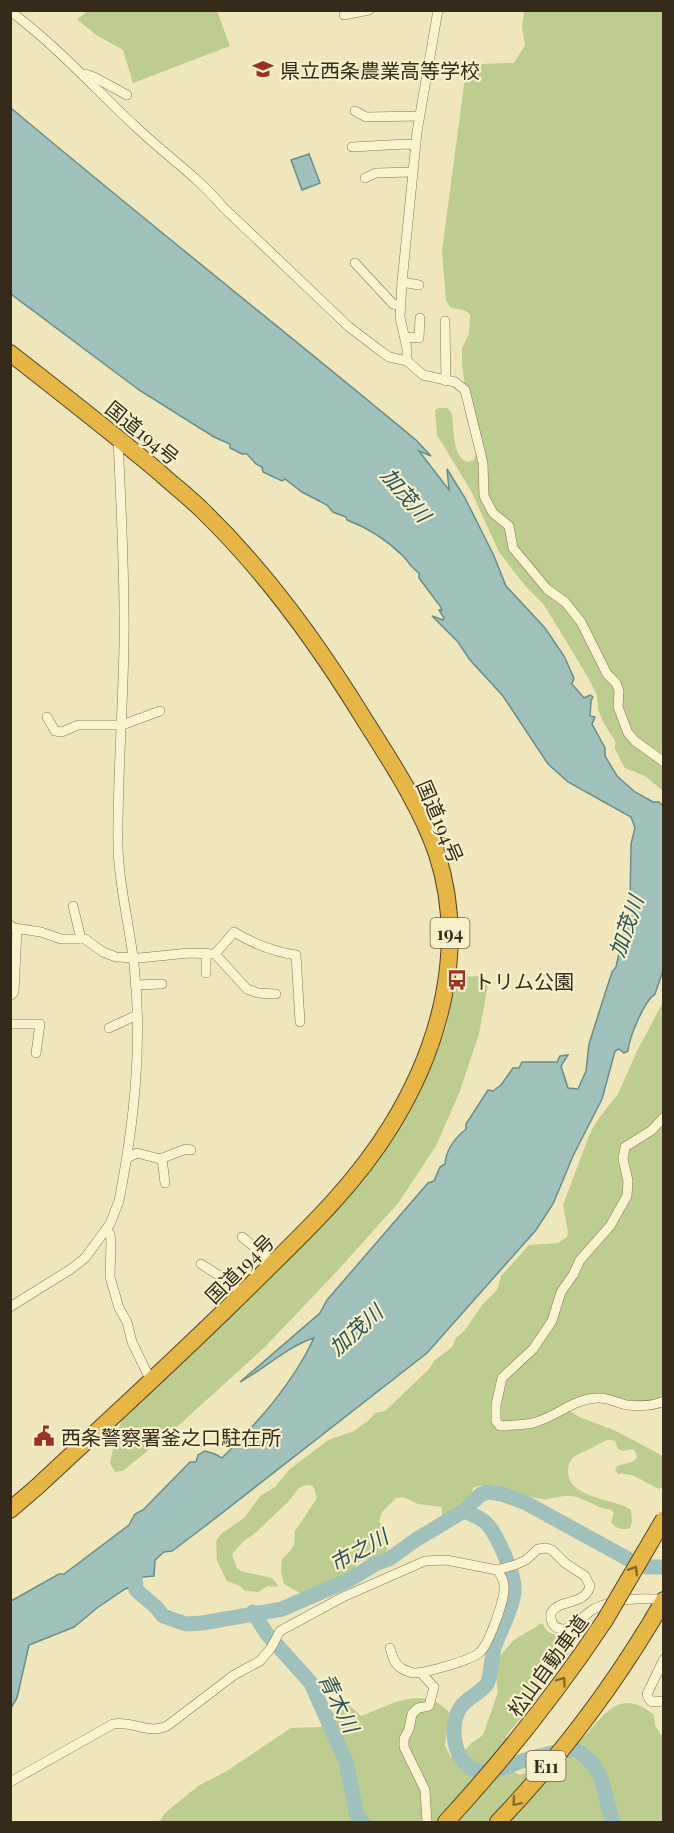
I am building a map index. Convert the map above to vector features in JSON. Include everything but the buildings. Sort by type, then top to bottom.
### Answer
[{"type":"highway","name":"国道194号","points":[[10,353],[118,439],[209,517],[244,554],[310,635],[389,759],[417,809],[436,852],[446,890],[450,928],[447,984],[437,1030],[420,1071],[392,1124],[370,1157],[351,1182],[243,1294],[10,1509]]},
{"type":"highway","name":"松山自動車道","points":[[446,1822],[528,1728],[604,1620],[663,1519]]},
{"type":"highway","name":"E11","points":[[498,1822],[538,1776],[592,1707],[661,1604]]},
{"type":"street","points":[[344,15],[369,10]]},
{"type":"street","points":[[407,361],[400,306],[415,145],[438,15],[431,10]]},
{"type":"street","points":[[10,11],[65,56],[134,126],[211,192],[223,207],[349,327],[389,357],[407,361],[423,375],[455,382],[465,390],[483,463],[484,496],[493,513],[509,526],[513,548],[547,589],[565,602],[581,622],[608,674],[616,683],[619,691],[618,707],[628,733],[663,762]]},
{"type":"street","points":[[83,74],[94,77],[127,95]]},
{"type":"street","points":[[355,111],[366,117],[419,116]]},
{"type":"street","points":[[352,147],[415,145]]},
{"type":"street","points":[[365,178],[376,174],[412,172]]},
{"type":"street","points":[[368,260],[357,265],[393,304],[400,306]]},
{"type":"street","points":[[402,282],[419,285]]},
{"type":"street","points":[[405,337],[419,338],[420,318]]},
{"type":"street","points":[[445,321],[446,381]]},
{"type":"street","points":[[10,1306],[78,1264],[93,1249],[106,1229],[119,1201],[135,1101],[137,1015],[135,985],[118,850],[123,598],[118,439]]},
{"type":"street","points":[[47,717],[58,732],[78,725],[122,725],[159,711]]},
{"type":"street","points":[[73,906],[81,939]]},
{"type":"street","points":[[10,996],[14,992],[14,927],[41,932],[61,939],[81,939],[92,942],[109,955],[133,958],[189,953],[211,954],[247,990],[276,994]]},
{"type":"street","points":[[206,972],[211,954],[234,932],[256,945],[283,954],[296,955],[300,1022]]},
{"type":"street","points":[[135,985],[162,984]]},
{"type":"street","points":[[110,1028],[137,1015]]},
{"type":"street","points":[[10,1024],[40,1024],[36,1053]]},
{"type":"street","points":[[663,1117],[652,1130],[625,1147],[623,1159],[628,1181],[627,1196],[610,1226],[580,1260],[561,1292],[552,1321],[533,1349],[502,1378],[495,1415],[500,1426],[514,1425],[533,1423],[584,1400],[598,1398],[627,1405],[653,1405],[663,1401]]},
{"type":"street","points":[[127,1158],[137,1153],[151,1158],[162,1158],[186,1149],[191,1150]]},
{"type":"street","points":[[162,1158],[165,1184]]},
{"type":"street","points":[[106,1229],[110,1234],[111,1242],[110,1277],[119,1308],[151,1381]]},
{"type":"street","points":[[243,1237],[274,1263]]},
{"type":"street","points":[[201,1264],[231,1283],[243,1294]]},
{"type":"street","points":[[10,1782],[113,1724],[130,1723],[150,1730],[159,1730],[167,1726],[234,1675],[260,1661],[271,1648],[280,1631],[342,1597],[425,1561],[446,1560],[500,1569],[526,1560],[538,1549],[552,1550],[565,1563],[585,1576],[590,1586],[586,1595],[579,1600],[554,1608],[550,1613],[552,1623],[556,1628],[569,1628],[602,1605],[637,1599],[661,1604]]},
{"type":"street","points":[[390,1648],[393,1660],[400,1668],[413,1673],[460,1663],[479,1654],[486,1646],[493,1630],[504,1594],[500,1569]]},
{"type":"street","points":[[663,1659],[647,1694],[652,1702],[663,1701]]},
{"type":"street","points":[[420,1672],[434,1687],[429,1706],[418,1708],[412,1714],[404,1739],[405,1747],[425,1790],[427,1822]]},
{"type":"green space","points":[[88,11],[217,11],[230,46],[133,83],[123,50],[96,35],[77,19]]},
{"type":"green space","points":[[524,11],[663,11],[663,791],[645,776],[625,768],[615,749],[615,741],[603,722],[598,709],[597,695],[586,674],[544,605],[522,582],[499,552],[471,491],[437,435],[435,410],[447,408],[451,412],[458,453],[467,462],[474,460],[476,453],[464,400],[462,366],[462,348],[469,334],[470,315],[466,311],[450,307],[446,301],[442,251],[466,70],[480,64],[514,63],[525,45],[522,27]]},
{"type":"green space","points":[[480,976],[489,979],[479,1034],[460,1091],[436,1146],[399,1202],[265,1347],[179,1425],[123,1471],[115,1472],[110,1463],[123,1415],[356,1186],[370,1169],[395,1133],[426,1075],[444,1034],[452,997],[458,983],[462,977]]},
{"type":"green space","points":[[663,1002],[663,1398],[628,1402],[598,1396],[570,1411],[579,1417],[614,1430],[663,1456],[662,1487],[659,1489],[634,1476],[618,1474],[615,1470],[617,1466],[632,1462],[637,1458],[636,1453],[633,1449],[622,1451],[618,1449],[615,1441],[608,1440],[572,1459],[568,1470],[570,1480],[575,1487],[594,1497],[631,1510],[632,1521],[630,1528],[627,1529],[621,1529],[611,1522],[614,1513],[611,1510],[576,1497],[533,1498],[491,1485],[473,1488],[471,1499],[463,1508],[445,1520],[442,1517],[442,1507],[418,1504],[403,1497],[396,1498],[382,1512],[379,1521],[386,1538],[385,1556],[360,1561],[349,1574],[306,1593],[300,1593],[284,1584],[281,1572],[282,1559],[294,1545],[295,1531],[317,1498],[313,1486],[306,1485],[299,1488],[288,1502],[232,1554],[237,1568],[241,1571],[272,1578],[278,1585],[268,1586],[258,1592],[245,1591],[240,1586],[227,1581],[217,1561],[216,1541],[221,1534],[245,1517],[260,1496],[275,1487],[290,1469],[328,1440],[354,1431],[375,1413],[385,1411],[429,1369],[434,1361],[452,1347],[456,1338],[465,1330],[482,1305],[497,1290],[501,1276],[529,1245],[558,1243],[567,1237],[563,1205],[590,1133],[618,1094],[637,1051]]},
{"type":"green space","points":[[542,1623],[548,1632],[564,1641],[569,1653],[553,1675],[540,1683],[528,1699],[527,1711],[506,1736],[510,1770],[520,1775],[543,1765],[580,1741],[612,1708],[630,1703],[654,1715],[655,1725],[663,1735],[663,1822],[159,1822],[165,1813],[198,1786],[227,1771],[291,1728],[321,1727],[340,1705],[349,1705],[361,1716],[406,1699],[428,1699],[449,1712],[445,1746],[451,1757],[463,1753],[470,1744],[483,1735],[498,1692],[495,1671],[499,1657],[514,1640]]},
{"type":"water","name":"加茂川","points":[[11,108],[416,440],[431,456],[419,451],[449,490],[447,469],[465,498],[506,586],[545,628],[564,656],[574,678],[572,684],[584,698],[590,695],[593,697],[590,716],[595,717],[592,724],[605,748],[605,756],[617,776],[635,792],[663,806],[664,968],[655,994],[646,1004],[638,1020],[628,1051],[624,1053],[619,1049],[615,1051],[602,1099],[573,1156],[553,1204],[536,1230],[427,1353],[204,1527],[172,1551],[164,1552],[155,1560],[154,1576],[143,1577],[132,1587],[125,1589],[97,1608],[74,1627],[29,1645],[17,1698],[11,1708],[11,1601],[59,1574],[64,1574],[129,1525],[135,1514],[143,1510],[190,1462],[196,1462],[198,1455],[205,1451],[222,1458],[248,1431],[285,1387],[314,1338],[285,1352],[240,1382],[320,1313],[327,1300],[428,1183],[434,1181],[440,1167],[445,1164],[452,1145],[466,1129],[466,1124],[488,1090],[493,1091],[501,1085],[513,1068],[519,1068],[522,1062],[557,1062],[560,1056],[568,1055],[561,1066],[568,1088],[578,1089],[586,1071],[589,1044],[612,972],[616,967],[630,903],[631,844],[635,828],[631,817],[568,782],[548,764],[503,696],[470,660],[458,642],[432,616],[443,620],[444,618],[439,610],[442,610],[440,606],[419,578],[419,573],[397,550],[377,535],[333,512],[327,505],[302,492],[285,479],[282,481],[263,472],[262,467],[247,454],[230,448],[230,444],[214,437],[139,390],[11,294]]},
{"type":"water","points":[[309,154],[320,183],[302,190],[291,160]]},
{"type":"waterway","name":"市之川","points":[[136,1564],[136,1590],[163,1616],[186,1624],[282,1609],[349,1580],[375,1564],[389,1559],[464,1511],[480,1495],[487,1492],[502,1494],[526,1503],[645,1567],[664,1567]]},
{"type":"waterway","points":[[464,1511],[485,1522],[494,1535],[509,1565],[514,1592],[494,1648],[487,1684],[463,1704],[456,1717],[454,1736],[460,1756],[473,1769],[487,1772],[535,1757],[575,1749],[594,1765],[599,1774],[613,1822]]},
{"type":"waterway","name":"青木川","points":[[253,1612],[267,1634],[311,1683],[346,1762],[357,1816],[363,1822]]},
{"type":"place","name":"県立西条農業高等学校","points":[[263,69]]},
{"type":"place","name":"トリム公園","points":[[457,980]]},
{"type":"place","name":"西条警察署釜之口駐在所","points":[[44,1436]]}]
